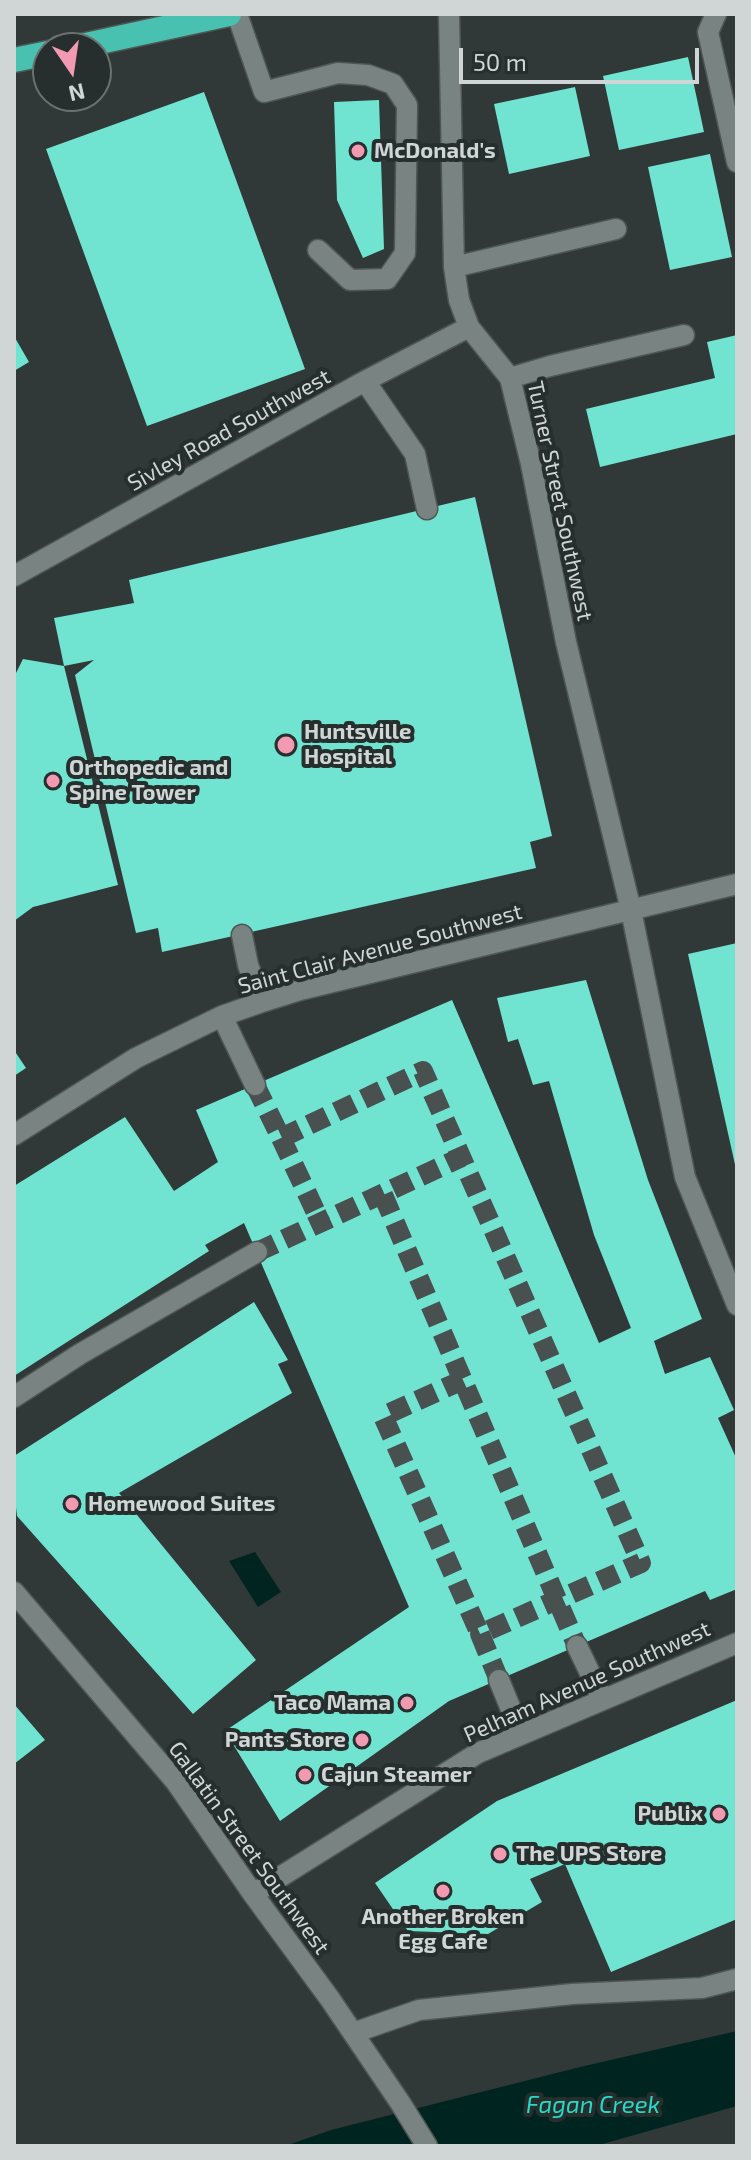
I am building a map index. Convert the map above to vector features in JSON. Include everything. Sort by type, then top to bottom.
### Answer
[{"type":"highway","points":[[112,39],[229,14]]},
{"type":"street","points":[[237,14],[264,92],[338,73],[368,75],[393,84],[407,105],[405,253],[387,279],[350,280],[318,250]]},
{"type":"street","name":"Turner Street Southwest","points":[[449,14],[454,267],[459,300],[469,327],[510,378],[531,464],[566,642],[631,910],[685,1177],[737,1305]]},
{"type":"street","points":[[716,14],[708,32],[737,162]]},
{"type":"street","points":[[454,267],[616,229]]},
{"type":"street","name":"Sivley Road Southwest","points":[[14,576],[365,381],[469,327]]},
{"type":"street","points":[[510,378],[684,335]]},
{"type":"street","points":[[365,381],[415,454],[427,509]]},
{"type":"street","name":"Saint Clair Avenue Southwest","points":[[14,1135],[136,1058],[222,1016],[262,1002],[300,990],[737,884]]},
{"type":"street","points":[[242,935],[248,965],[262,1002]]},
{"type":"street","points":[[222,1016],[255,1085]]},
{"type":"street","points":[[14,1397],[80,1354],[257,1252]]},
{"type":"street","name":"Gallatin Street Southwest","points":[[14,1592],[176,1782],[353,2033],[427,2146]]},
{"type":"street","name":"Pelham Avenue Southwest","points":[[253,1894],[478,1753],[737,1643]]},
{"type":"street","points":[[577,1646],[603,1700]]},
{"type":"street","points":[[499,1680],[521,1734]]},
{"type":"street","points":[[353,2033],[419,2010],[572,1994],[702,1988],[737,1979]]},
{"type":"water","points":[[255,1552],[281,1592],[258,1607],[229,1561]]},
{"type":"water","name":"Fagan Creek","points":[[737,2031],[737,2106],[599,2145],[285,2146],[331,2130]]},
{"type":"building","points":[[688,57],[704,132],[619,150],[603,76]]},
{"type":"building","points":[[575,87],[590,156],[509,174],[494,104]]},
{"type":"building","points":[[204,92],[305,369],[147,426],[46,149]]},
{"type":"building","name":"McDonald's","points":[[379,100],[384,249],[363,258],[337,200],[334,102]]},
{"type":"building","points":[[710,154],[732,257],[670,270],[648,167]]},
{"type":"building","points":[[737,335],[737,434],[600,467],[586,409],[715,378],[707,342]]},
{"type":"building","points":[[14,336],[29,362],[14,371]]},
{"type":"building","name":"Huntsville Hospital","points":[[475,497],[552,836],[530,842],[536,868],[162,952],[158,928],[136,933],[75,675],[94,660],[64,666],[54,618],[134,603],[129,580]]},
{"type":"building","name":"Orthopedic and Spine Tower","points":[[23,659],[64,666],[118,885],[33,907],[14,921],[14,677]]},
{"type":"building","points":[[737,943],[737,1169],[736,1169],[688,954]]},
{"type":"building","points":[[586,980],[648,1180],[702,1319],[654,1341],[665,1374],[710,1357],[734,1410],[718,1418],[737,1460],[737,1589],[710,1600],[705,1591],[449,1701],[280,1821],[225,1731],[409,1607],[244,1223],[205,1245],[209,1251],[14,1376],[14,1186],[125,1117],[174,1191],[218,1162],[196,1110],[452,1000],[599,1343],[631,1328],[594,1235],[549,1081],[533,1085],[518,1039],[508,1042],[497,998]]},
{"type":"building","points":[[14,1050],[26,1068],[14,1076]]},
{"type":"building","name":"Homewood Suites","points":[[254,1302],[288,1360],[278,1364],[292,1393],[119,1493],[256,1660],[193,1714],[17,1516],[14,1456]]},
{"type":"building","points":[[737,1700],[737,1919],[611,1972],[565,1864],[530,1879],[542,1902],[488,1934],[408,1931],[375,1883],[497,1801]]},
{"type":"building","points":[[14,1704],[45,1740],[14,1764]]},
{"type":"tunnel","points":[[255,1085],[281,1138],[423,1071],[641,1563],[480,1634],[499,1680]]},
{"type":"tunnel","points":[[281,1138],[321,1223]]},
{"type":"tunnel","points":[[257,1252],[462,1157]]},
{"type":"tunnel","points":[[383,1195],[577,1646]]},
{"type":"tunnel","points":[[463,1380],[383,1416],[480,1634]]},
{"type":"place","name":"McDonald's","points":[[358,151]]},
{"type":"place","name":"Huntsville Hospital","points":[[286,745]]},
{"type":"place","name":"Orthopedic and Spine Tower","points":[[53,781]]},
{"type":"place","name":"Homewood Suites","points":[[72,1504]]},
{"type":"place","name":"Taco Mama","points":[[407,1703]]},
{"type":"place","name":"Pants Store","points":[[362,1740]]},
{"type":"place","name":"Cajun Steamer","points":[[305,1775]]},
{"type":"place","name":"Publix","points":[[719,1814]]},
{"type":"place","name":"The UPS Store","points":[[500,1854]]},
{"type":"place","name":"Another Broken Egg Cafe","points":[[443,1891]]}]
